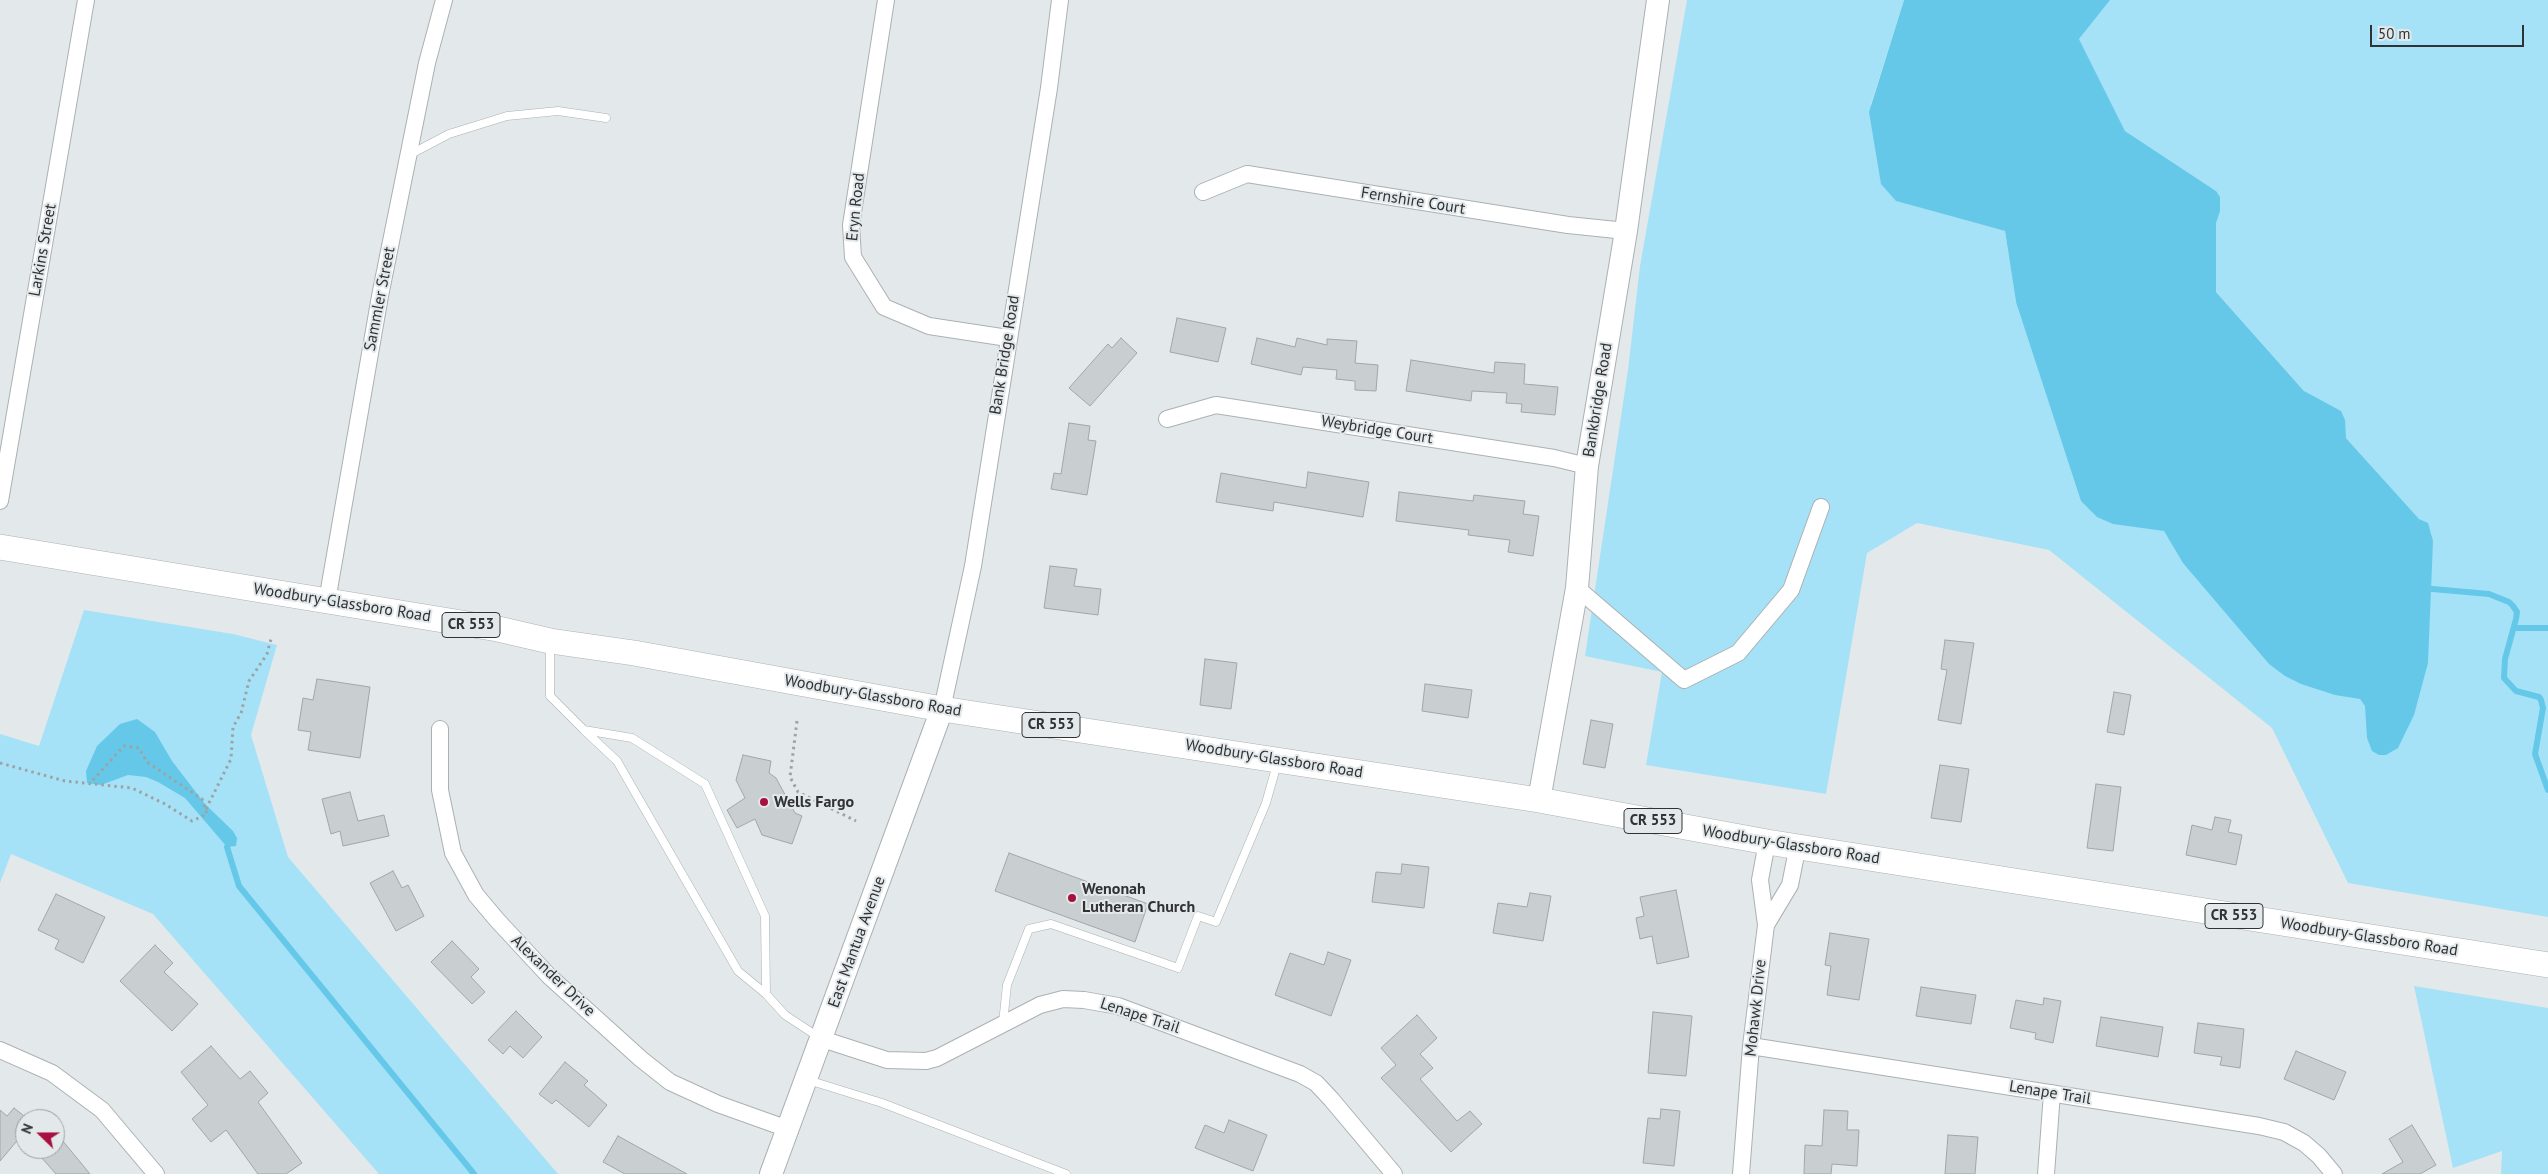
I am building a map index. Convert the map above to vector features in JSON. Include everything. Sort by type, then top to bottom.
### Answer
[{"type":"main road","name":"Woodbury-Glassboro Road","points":[[0,547],[498,629],[550,641],[634,653],[942,709],[1539,800],[1767,842],[1798,845],[2116,898],[2548,965]]},
{"type":"street","name":"Larkins Street","points":[[0,501],[86,0]]},
{"type":"street","name":"Sammler Street","points":[[327,601],[380,296],[427,63],[444,0]]},
{"type":"street","name":"Eryn Road","points":[[886,0],[851,225],[853,257],[884,306],[929,326],[1008,338]]},
{"type":"street","name":"Bank Bridge Road","points":[[942,709],[972,566],[1049,88],[1060,0]]},
{"type":"street","name":"Bankbridge Road","points":[[1539,800],[1578,588],[1587,466],[1626,231],[1656,0]]},
{"type":"street","name":"Fernshire Court","points":[[1203,192],[1246,174],[1568,225],[1626,231]]},
{"type":"street","name":"Weybridge Court","points":[[1167,419],[1216,405],[1554,458],[1587,466]]},
{"type":"street","points":[[1578,588],[1684,680],[1738,653],[1791,590],[1821,508]]},
{"type":"street","name":"East Mantua Avenue","points":[[772,1174],[942,709]]},
{"type":"street","name":"Alexander Drive","points":[[440,729],[440,790],[453,853],[476,894],[497,920],[549,976],[641,1059],[670,1082],[718,1104],[788,1129]]},
{"type":"street","name":"Mohawk Drive","points":[[1741,1174],[1751,1046],[1766,925],[1760,880],[1767,842]]},
{"type":"street","points":[[1766,925],[1790,885],[1798,845]]},
{"type":"street","name":"Lenape Trail","points":[[822,1039],[887,1060],[914,1062],[937,1058],[1040,1005],[1063,999],[1084,1000],[1118,1006],[1300,1074],[1316,1083],[1394,1174]]},
{"type":"street","name":"Lenape Trail","points":[[1751,1046],[2259,1126],[2284,1132],[2304,1143],[2319,1156],[2334,1174]]},
{"type":"street","points":[[0,1050],[52,1073],[102,1110],[156,1174]]},
{"type":"street","points":[[2046,1174],[2052,1093]]},
{"type":"lane","points":[[409,155],[449,134],[507,116],[558,111],[606,118]]},
{"type":"lane","points":[[550,641],[550,696],[617,761],[738,971],[766,994],[785,1015],[822,1039]]},
{"type":"lane","points":[[584,730],[632,738],[705,784],[765,916],[766,994]]},
{"type":"lane","points":[[1003,1023],[1007,985],[1029,929],[1051,924],[1178,968],[1198,916],[1216,922],[1266,804],[1278,759]]},
{"type":"lane","points":[[806,1080],[882,1103],[1066,1174]]},
{"type":"path","points":[[206,809],[231,759],[233,727],[241,713],[249,681],[267,654],[272,638]]},
{"type":"path","points":[[797,721],[790,777],[798,792],[856,821]]},
{"type":"path","points":[[0,763],[65,781],[91,782],[132,788],[165,804],[192,821],[207,814],[202,799],[147,762],[139,748],[124,746],[91,782]]},
{"type":"shaded area","points":[[1687,0],[1904,0],[1871,104],[1907,204],[2005,231],[2016,302],[2164,531],[2269,664],[2431,533],[2216,292],[2216,191],[2125,131],[2079,39],[2108,0],[2548,0],[2548,917],[2348,883],[2272,728],[2049,550],[1917,523],[1867,553],[1826,794],[1646,765],[1662,672],[1585,656],[1628,370],[1640,266]]},
{"type":"shaded area","points":[[1904,0],[2110,0],[2079,39],[2125,131],[2216,191],[2220,197],[2220,211],[2216,223],[2216,292],[2304,391],[2341,411],[2345,420],[2346,438],[2419,519],[2428,523],[2433,541],[2428,663],[2414,715],[2398,748],[2386,755],[2379,755],[2372,751],[2367,738],[2365,706],[2360,699],[2335,695],[2301,684],[2285,676],[2269,664],[2183,563],[2164,531],[2113,524],[2097,517],[2081,501],[2016,302],[2005,231],[1896,201],[1881,184],[1869,112]]},
{"type":"shaded area","points":[[84,610],[233,634],[277,645],[251,735],[288,857],[558,1174],[379,1174],[153,914],[11,854],[0,883],[0,734],[39,746]]},
{"type":"shaded area","points":[[137,719],[155,732],[172,761],[205,804],[233,831],[237,838],[236,846],[227,847],[185,798],[158,782],[146,777],[128,775],[101,785],[87,783],[86,771],[97,746],[120,724]]},
{"type":"shaded area","points":[[2414,986],[2548,1008],[2548,1174],[2501,1174],[2502,1151],[2453,1168]]},
{"type":"building","points":[[1177,318],[1226,328],[1218,362],[1170,352]]},
{"type":"building","points":[[1121,338],[1137,353],[1090,406],[1069,388],[1108,344],[1112,348]]},
{"type":"building","points":[[1257,338],[1295,347],[1297,338],[1327,345],[1327,339],[1357,341],[1355,363],[1378,365],[1376,391],[1355,390],[1355,381],[1336,379],[1337,370],[1303,367],[1301,375],[1251,364]]},
{"type":"building","points":[[1411,360],[1494,373],[1495,362],[1525,364],[1524,384],[1558,387],[1555,415],[1521,412],[1522,404],[1506,403],[1507,393],[1472,391],[1471,401],[1406,391]]},
{"type":"building","points":[[1069,423],[1090,426],[1088,440],[1096,441],[1087,495],[1051,489],[1054,473],[1061,474]]},
{"type":"building","points":[[1308,472],[1369,482],[1363,517],[1274,502],[1273,511],[1216,502],[1221,473],[1306,488]]},
{"type":"building","points":[[1399,492],[1473,501],[1474,495],[1525,501],[1523,514],[1539,516],[1533,556],[1508,552],[1510,540],[1468,535],[1469,530],[1396,521]]},
{"type":"building","points":[[1050,566],[1077,569],[1074,586],[1101,589],[1098,615],[1044,608]]},
{"type":"building","points":[[1945,640],[1974,643],[1961,724],[1938,720],[1947,670],[1941,669]]},
{"type":"building","points":[[1205,659],[1237,663],[1231,709],[1200,705]]},
{"type":"building","points":[[317,679],[370,687],[360,758],[308,750],[311,732],[298,730],[303,698],[313,700]]},
{"type":"building","points":[[1425,684],[1472,690],[1468,718],[1422,711]]},
{"type":"building","points":[[2114,692],[2131,695],[2124,735],[2107,732]]},
{"type":"building","points":[[1591,720],[1613,724],[1605,768],[1583,764]]},
{"type":"building","name":"Wells Fargo","points":[[743,755],[771,761],[769,773],[776,778],[795,813],[802,816],[792,844],[762,835],[755,819],[737,828],[727,810],[745,798],[736,780]]},
{"type":"building","points":[[1940,765],[1969,769],[1961,822],[1931,818]]},
{"type":"building","points":[[2096,784],[2121,787],[2113,851],[2087,848]]},
{"type":"building","points":[[350,792],[358,821],[384,815],[389,836],[343,846],[340,831],[331,834],[322,799]]},
{"type":"building","points":[[2215,817],[2231,820],[2228,832],[2242,835],[2236,865],[2186,855],[2192,825],[2212,830]]},
{"type":"building","name":"Wenonah Lutheran Church","points":[[1009,853],[1148,904],[1135,942],[995,891]]},
{"type":"building","points":[[1402,864],[1429,867],[1424,908],[1372,902],[1376,872],[1401,874]]},
{"type":"building","points":[[393,871],[402,888],[408,885],[424,916],[396,931],[370,883]]},
{"type":"building","points":[[1676,890],[1689,957],[1657,964],[1652,936],[1640,939],[1636,918],[1644,916],[1640,897]]},
{"type":"building","points":[[1530,893],[1551,896],[1543,941],[1493,933],[1498,903],[1527,907]]},
{"type":"building","points":[[56,894],[105,917],[83,963],[55,949],[59,940],[38,930]]},
{"type":"building","points":[[1830,933],[1869,939],[1859,1000],[1827,995],[1831,966],[1825,965]]},
{"type":"building","points":[[452,941],[479,969],[471,977],[485,992],[472,1004],[431,962]]},
{"type":"building","points":[[155,945],[173,963],[164,972],[198,1004],[172,1031],[120,981]]},
{"type":"building","points":[[1328,952],[1351,960],[1331,1016],[1275,995],[1290,953],[1324,965]]},
{"type":"building","points":[[1921,987],[1976,995],[1971,1024],[1916,1016]]},
{"type":"building","points":[[2044,998],[2061,1001],[2053,1043],[2035,1039],[2036,1033],[2010,1028],[2016,1000],[2043,1005]]},
{"type":"building","points":[[516,1011],[542,1037],[523,1058],[510,1046],[503,1054],[488,1040]]},
{"type":"building","points":[[1653,1012],[1692,1016],[1686,1076],[1648,1073]]},
{"type":"building","points":[[1417,1015],[1437,1038],[1420,1054],[1433,1068],[1420,1079],[1457,1121],[1470,1111],[1482,1124],[1451,1152],[1381,1078],[1396,1065],[1381,1048]]},
{"type":"building","points":[[2101,1017],[2163,1027],[2158,1057],[2096,1046]]},
{"type":"building","points":[[2198,1023],[2244,1029],[2240,1068],[2220,1065],[2222,1057],[2194,1053]]},
{"type":"building","points":[[211,1046],[240,1079],[250,1071],[268,1093],[258,1102],[302,1163],[286,1174],[258,1174],[226,1130],[211,1142],[192,1119],[208,1105],[181,1072]]},
{"type":"building","points":[[2296,1051],[2346,1072],[2334,1100],[2284,1079]]},
{"type":"building","points":[[565,1062],[588,1081],[584,1085],[607,1105],[589,1127],[556,1100],[552,1104],[539,1094]]},
{"type":"building","points":[[14,1108],[15,1109],[15,1143],[0,1161],[0,1110],[7,1116]]},
{"type":"building","points":[[1661,1109],[1680,1111],[1674,1166],[1643,1163],[1648,1118],[1660,1119]]},
{"type":"building","points":[[1824,1110],[1848,1111],[1847,1130],[1859,1130],[1857,1166],[1832,1164],[1831,1174],[1804,1174],[1805,1145],[1822,1146]]},
{"type":"building","points":[[1229,1120],[1267,1135],[1253,1171],[1195,1148],[1205,1125],[1224,1133]]},
{"type":"building","points":[[2412,1125],[2436,1165],[2420,1174],[2382,1174],[2403,1162],[2389,1139]]},
{"type":"building","points":[[1948,1135],[1978,1137],[1975,1174],[1945,1174]]},
{"type":"building","points":[[618,1136],[687,1174],[625,1174],[603,1162]]},
{"type":"building","points":[[65,1144],[90,1174],[56,1174],[43,1159],[65,1159]]},
{"type":"waterway","points":[[2421,588],[2489,594],[2509,602],[2517,612],[2505,659],[2504,678],[2516,691],[2539,697],[2541,700],[2543,708],[2535,754],[2548,790]]},
{"type":"waterway","points":[[2514,628],[2548,628]]},
{"type":"waterway","points":[[227,847],[239,886],[474,1174]]},
{"type":"place","name":"Wells Fargo","points":[[764,802]]},
{"type":"place","name":"Wenonah Lutheran Church","points":[[1072,898]]}]
